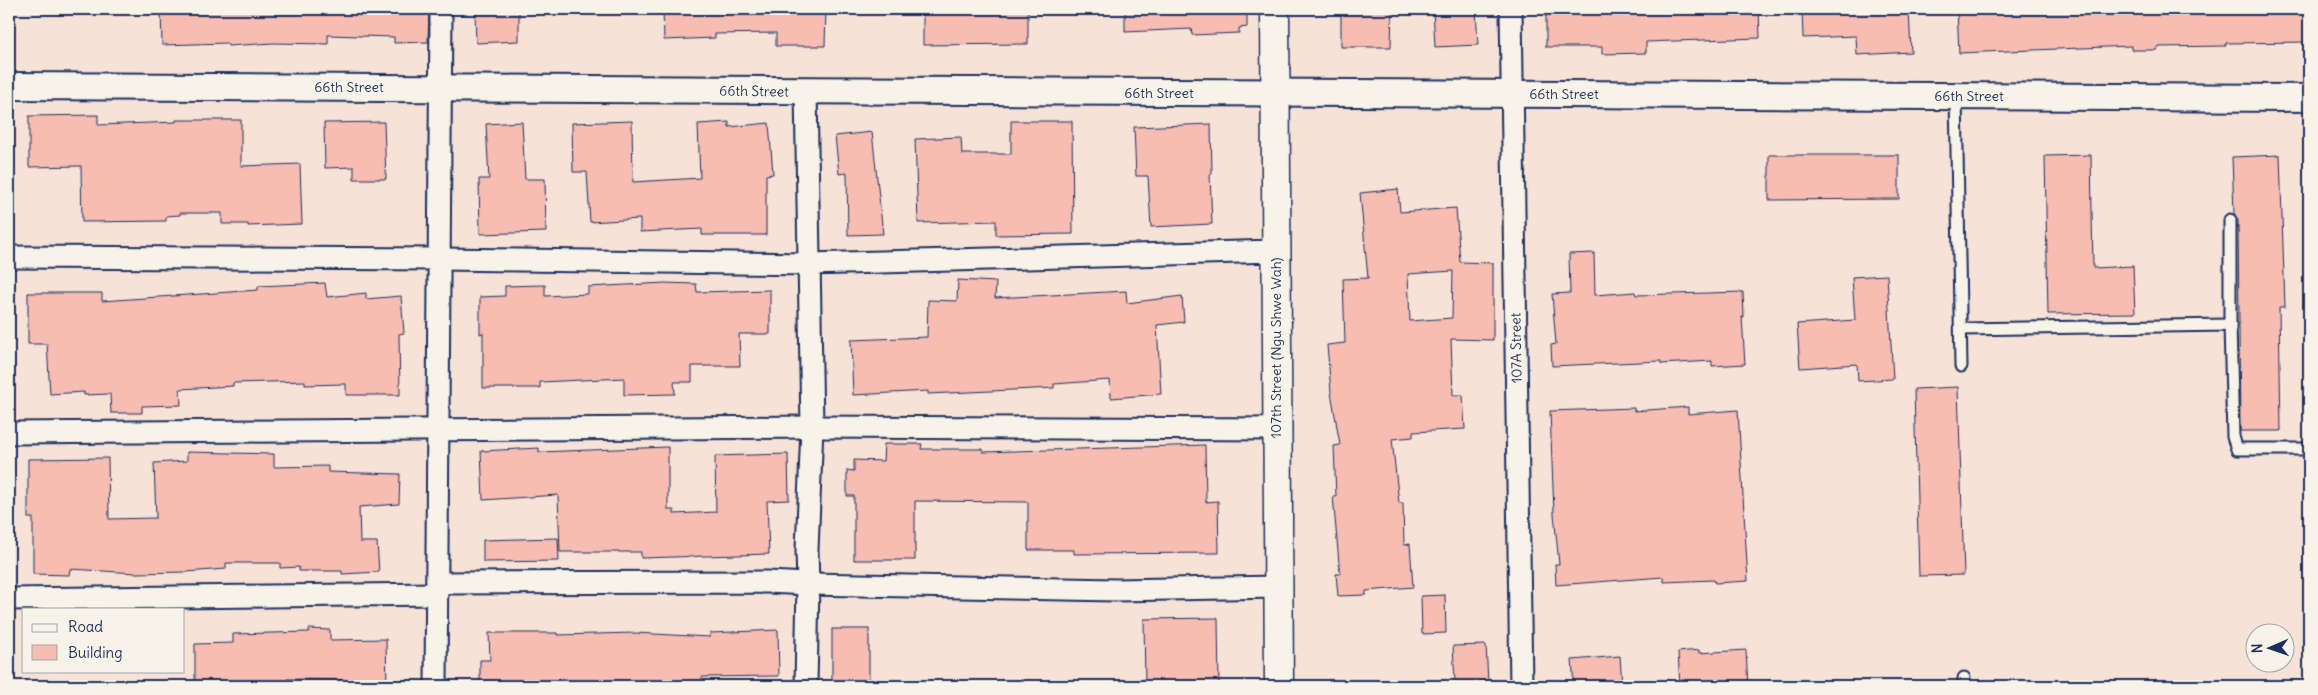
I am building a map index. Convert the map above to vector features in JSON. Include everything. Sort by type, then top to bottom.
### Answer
[{"type":"main road","name":"107th Street (Ngu Shwe Wah)","points":[[1274,9],[1279,686]]},
{"type":"street","points":[[436,686],[441,9]]},
{"type":"street","name":"107A Street","points":[[1511,9],[1521,686]]},
{"type":"street","name":"66th Street","points":[[9,86],[2309,98]]},
{"type":"street","points":[[806,91],[812,428],[807,550],[806,686]]},
{"type":"street","points":[[9,257],[440,259],[809,264],[1276,251]]},
{"type":"street","points":[[9,434],[812,428],[1276,429]]},
{"type":"street","points":[[9,599],[767,582],[1116,590],[1278,587]]},
{"type":"lane","points":[[1956,96],[1961,366]]},
{"type":"lane","points":[[2230,220],[2233,437],[2237,448],[2309,449]]},
{"type":"lane","points":[[1961,329],[2230,324]]},
{"type":"building","points":[[161,9],[429,9],[428,42],[394,43],[394,37],[328,35],[328,44],[273,43],[228,46],[227,43],[162,45]]},
{"type":"building","points":[[475,9],[519,9],[519,41],[476,43]]},
{"type":"building","points":[[663,9],[826,9],[825,46],[776,46],[776,33],[715,34],[715,38],[664,40]]},
{"type":"building","points":[[923,9],[1028,9],[1028,44],[923,45]]},
{"type":"building","points":[[1125,9],[1247,9],[1247,27],[1239,28],[1239,33],[1192,35],[1191,29],[1125,32]]},
{"type":"building","points":[[1341,9],[1392,9],[1391,47],[1341,47]]},
{"type":"building","points":[[1433,9],[1476,9],[1478,45],[1435,47]]},
{"type":"building","points":[[1546,9],[1759,9],[1760,38],[1646,42],[1646,53],[1602,54],[1602,47],[1546,47]]},
{"type":"building","points":[[1802,9],[1909,9],[1911,52],[1857,55],[1856,36],[1803,38]]},
{"type":"building","points":[[1957,9],[2309,9],[2309,42],[2226,43],[2226,46],[2157,47],[2157,50],[2131,50],[2131,46],[1959,53]]},
{"type":"building","points":[[98,115],[98,125],[176,122],[176,120],[241,120],[241,166],[300,164],[302,224],[248,226],[248,224],[222,224],[222,213],[180,213],[180,215],[166,216],[166,221],[82,222],[81,166],[29,167],[29,116]]},
{"type":"building","points":[[632,121],[633,182],[700,178],[698,124],[729,122],[729,127],[769,123],[773,174],[766,175],[766,235],[702,235],[702,229],[640,232],[640,219],[590,222],[587,172],[573,172],[572,123]]},
{"type":"building","points":[[1011,121],[1072,121],[1073,234],[996,235],[996,221],[918,223],[915,139],[961,137],[962,154],[1011,154]]},
{"type":"building","points":[[384,122],[386,179],[354,179],[354,167],[325,168],[324,123]]},
{"type":"building","points":[[522,122],[525,179],[545,179],[546,232],[480,234],[479,179],[489,179],[486,124]]},
{"type":"building","points":[[1211,124],[1212,224],[1151,227],[1148,176],[1136,176],[1134,127]]},
{"type":"building","points":[[872,132],[883,234],[848,235],[847,173],[839,174],[835,136]]},
{"type":"building","points":[[1769,155],[1899,155],[1899,199],[1769,200]]},
{"type":"building","points":[[2091,155],[2093,268],[2133,266],[2135,313],[2048,314],[2045,156]]},
{"type":"building","points":[[2280,155],[2285,307],[2279,307],[2281,431],[2240,431],[2238,220],[2234,213],[2232,157]]},
{"type":"building","points":[[1398,189],[1400,212],[1456,208],[1460,262],[1493,263],[1493,340],[1451,339],[1453,395],[1463,395],[1465,429],[1413,432],[1413,437],[1392,439],[1399,503],[1403,503],[1404,545],[1410,544],[1413,587],[1366,591],[1366,595],[1338,596],[1336,574],[1340,574],[1333,496],[1336,496],[1334,446],[1340,445],[1331,392],[1327,345],[1345,343],[1343,279],[1368,278],[1360,193]],"holes":[[[1453,271],[1452,318],[1410,321],[1408,274]]]},
{"type":"building","points":[[1594,253],[1595,295],[1635,292],[1636,295],[1743,292],[1744,317],[1742,317],[1745,364],[1712,366],[1712,361],[1661,364],[1661,361],[1552,366],[1551,345],[1556,344],[1552,294],[1570,293],[1569,254]]},
{"type":"building","points":[[1887,275],[1893,379],[1858,381],[1857,364],[1800,368],[1797,324],[1855,320],[1852,277]]},
{"type":"building","points":[[958,280],[996,282],[995,298],[1126,291],[1127,303],[1182,296],[1184,322],[1157,325],[1161,394],[1111,398],[1110,380],[1054,384],[1054,388],[928,394],[928,391],[853,395],[851,340],[927,337],[928,300],[957,301]]},
{"type":"building","points":[[325,283],[327,297],[366,293],[366,299],[401,296],[404,333],[399,334],[400,395],[346,395],[346,384],[305,385],[305,381],[233,383],[233,386],[180,389],[181,405],[142,406],[142,413],[111,413],[110,394],[84,395],[84,392],[50,394],[47,344],[28,344],[28,293],[102,293],[102,301],[258,290],[258,286]]},
{"type":"building","points":[[665,283],[696,284],[697,292],[770,290],[770,334],[739,334],[740,366],[692,366],[692,382],[674,382],[675,394],[624,395],[624,378],[540,382],[540,388],[483,388],[483,333],[480,334],[480,297],[505,296],[505,286],[545,285],[545,296],[588,294],[588,287]]},
{"type":"building","points":[[1958,387],[1964,575],[1919,576],[1914,389]]},
{"type":"building","points":[[1688,407],[1688,414],[1738,410],[1748,581],[1715,583],[1714,580],[1664,582],[1663,577],[1556,585],[1555,564],[1559,564],[1554,514],[1550,411],[1634,408],[1634,411]]},
{"type":"building","points":[[884,444],[922,444],[921,449],[983,449],[983,452],[1205,445],[1206,502],[1218,501],[1219,553],[1074,554],[1074,550],[1028,550],[1028,502],[915,501],[915,560],[854,560],[854,496],[847,496],[847,470],[854,471],[854,460],[883,461]]},
{"type":"building","points":[[668,447],[668,510],[674,510],[674,514],[716,512],[715,456],[788,454],[789,500],[767,501],[769,554],[641,558],[641,552],[560,552],[558,495],[483,500],[481,451],[539,448],[539,452]]},
{"type":"building","points":[[187,452],[274,454],[274,467],[328,466],[328,472],[400,474],[399,504],[359,507],[360,542],[377,542],[379,572],[342,574],[342,571],[299,571],[299,567],[280,568],[280,563],[226,563],[226,569],[186,572],[136,573],[70,569],[69,575],[33,574],[33,518],[28,518],[28,459],[108,458],[109,519],[156,518],[154,463],[187,461]]},
{"type":"building","points":[[558,538],[559,561],[483,562],[483,540]]},
{"type":"building","points":[[1445,595],[1446,633],[1422,634],[1421,596]]},
{"type":"building","points":[[1218,618],[1219,686],[1145,686],[1144,619]]},
{"type":"building","points":[[309,629],[330,630],[330,640],[386,639],[387,686],[342,686],[342,680],[287,679],[287,686],[195,686],[195,644],[233,643],[233,634],[309,632]]},
{"type":"building","points":[[832,629],[869,629],[869,686],[832,686]]},
{"type":"building","points":[[778,630],[779,676],[702,677],[701,686],[480,686],[480,660],[490,660],[489,633],[557,633],[557,635],[635,633],[710,637],[710,633]]},
{"type":"building","points":[[1486,645],[1488,681],[1455,682],[1453,646]]},
{"type":"building","points":[[1699,650],[1699,653],[1746,650],[1748,686],[1680,686],[1678,652]]},
{"type":"building","points":[[1620,656],[1622,686],[1574,686],[1572,660]]}]
